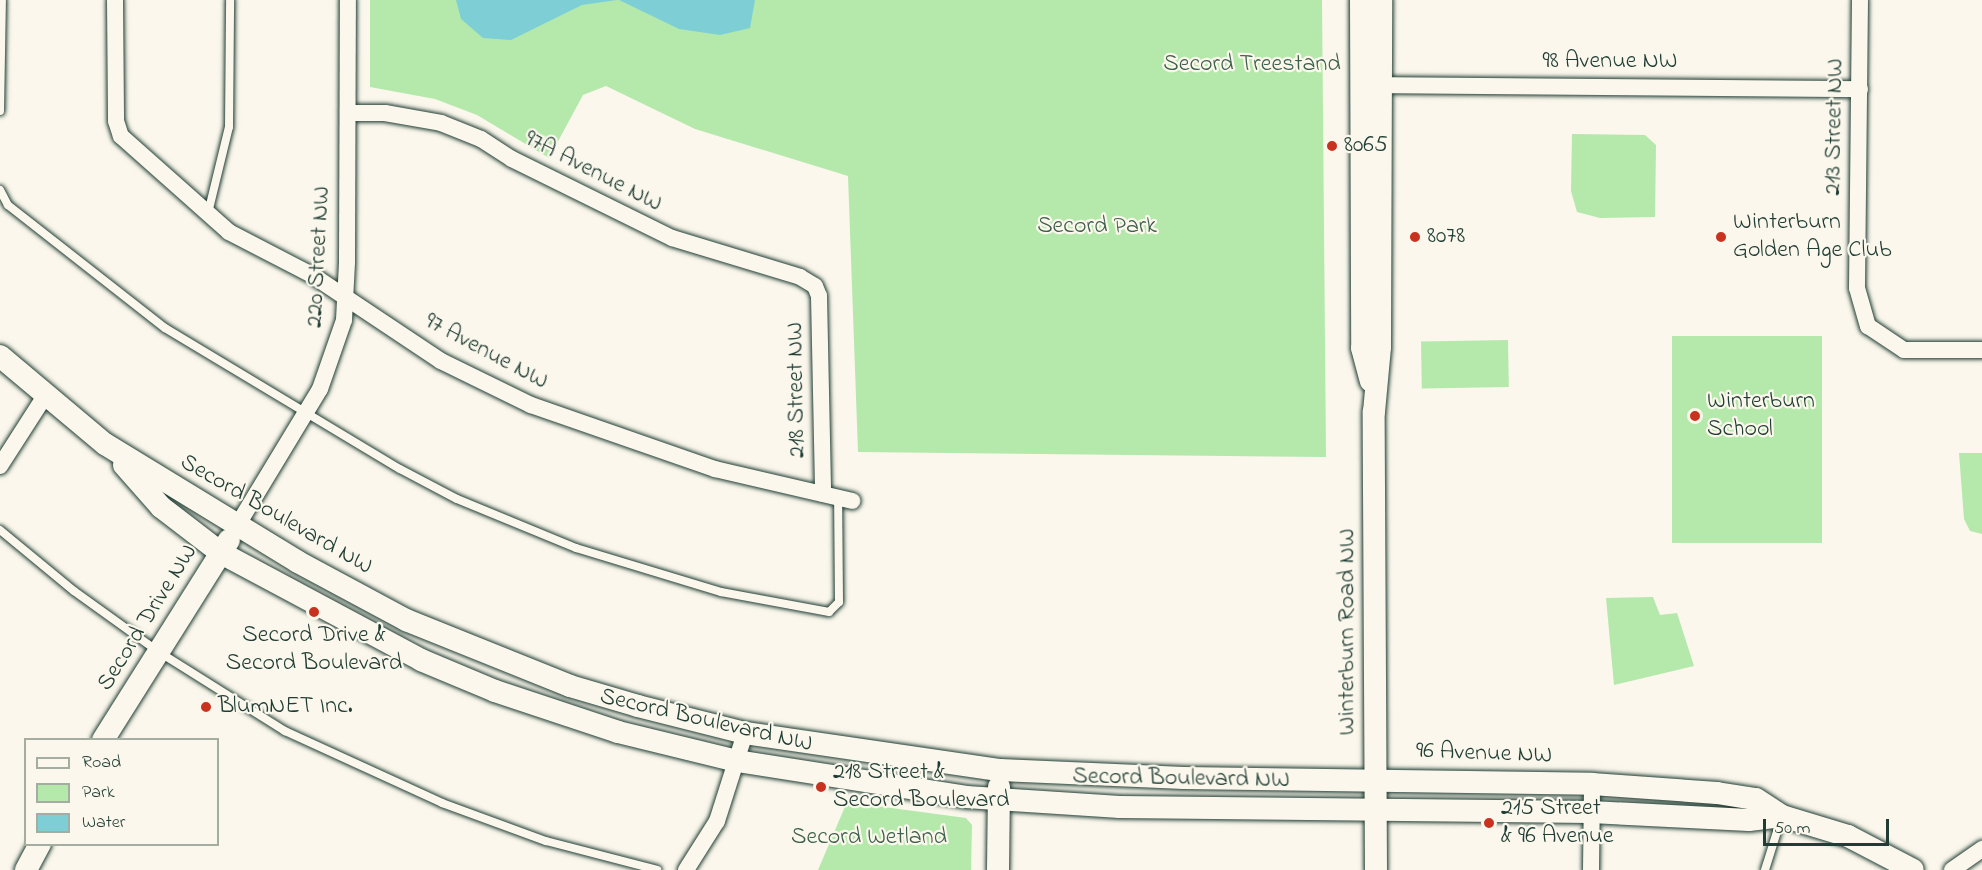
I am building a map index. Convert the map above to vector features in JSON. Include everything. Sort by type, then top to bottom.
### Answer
[{"type":"street","name":"97 Avenue NW","points":[[115,0],[118,130],[133,149],[208,215],[249,244],[312,275],[441,361],[531,405],[715,469],[838,498]]},
{"type":"street","name":"220 Street NW","points":[[237,525],[305,413],[334,356],[346,298],[348,0]]},
{"type":"street","name":"Winterburn Road NW","points":[[1361,0],[1371,85],[1380,347],[1374,394],[1376,870]]},
{"type":"street","name":"Winterburn Road NW","points":[[1371,85],[1381,0]]},
{"type":"street","name":"213 Street NW","points":[[1860,0],[1857,288],[1868,326],[1904,350],[1982,350]]},
{"type":"street","name":"98 Avenue NW","points":[[1371,85],[1860,89]]},
{"type":"street","name":"97A Avenue NW","points":[[348,113],[385,113],[441,123],[481,139],[512,159],[672,238],[800,277],[815,286]]},
{"type":"street","name":"218 Street NW","points":[[815,286],[819,296],[838,498]]},
{"type":"street","name":"Secord Boulevard NW","points":[[0,357],[105,444],[237,525],[406,620],[497,658],[581,689],[745,733],[1000,770],[1184,778],[1375,779]]},
{"type":"street","points":[[0,466],[45,396]]},
{"type":"street","name":"Secord Boulevard NW","points":[[105,444],[161,507],[221,553],[355,627],[495,691],[618,732],[738,761],[999,800],[1120,807],[1375,809]]},
{"type":"street","name":"Secord Drive NW","points":[[104,738],[237,525]]},
{"type":"street","points":[[686,870],[717,821],[738,761],[745,733]]},
{"type":"street","points":[[998,870],[1000,770]]},
{"type":"street","name":"96 Avenue NW","points":[[1375,779],[1663,787],[1756,799],[1782,816],[1848,836],[1901,867]]},
{"type":"street","points":[[1590,869],[1592,784]]},
{"type":"street","name":"96 Avenue NW","points":[[1375,809],[1591,812],[1749,820],[1782,816]]},
{"type":"street","points":[[27,870],[39,846]]},
{"type":"street","points":[[1952,870],[1982,849]]},
{"type":"lane","points":[[0,111],[2,0]]},
{"type":"lane","points":[[208,215],[229,127],[230,0]]},
{"type":"lane","points":[[0,190],[8,206],[139,310],[305,413],[457,499],[576,549],[721,592],[829,612],[838,602],[838,498]]},
{"type":"lane","points":[[0,530],[74,591],[159,652],[285,731],[378,776],[546,841],[657,870]]},
{"type":"lane","points":[[1765,870],[1782,816]]},
{"type":"green space","name":"Secord Park","points":[[370,0],[1322,0],[1326,457],[858,452],[848,176],[695,129],[606,86],[583,95],[549,158],[477,115],[435,99],[370,87]]},
{"type":"green space","points":[[1572,134],[1645,135],[1656,145],[1655,217],[1600,218],[1577,212],[1571,191]]},
{"type":"green space","points":[[1672,336],[1822,336],[1822,543],[1672,543]]},
{"type":"green space","points":[[1508,340],[1509,387],[1422,389],[1421,342]]},
{"type":"green space","points":[[1959,453],[1982,453],[1982,534],[1970,531],[1964,519]]},
{"type":"green space","points":[[1653,597],[1660,615],[1677,613],[1694,666],[1614,685],[1606,598]]},
{"type":"green space","name":"Secord Wetland","points":[[847,802],[966,818],[972,825],[971,870],[818,870]]},
{"type":"water","points":[[456,0],[617,0],[582,5],[511,40],[483,38],[461,19]]},
{"type":"water","points":[[619,0],[755,0],[750,28],[720,35],[679,29]]},
{"type":"place","name":"8065","points":[[1332,146]]},
{"type":"place","name":"8078","points":[[1415,237]]},
{"type":"place","name":"Winterburn Golden Age Club","points":[[1721,237]]},
{"type":"place","name":"Winterburn School","points":[[1695,416]]},
{"type":"place","name":"Secord Drive & Secord Boulevard","points":[[314,612]]},
{"type":"place","name":"BlumNET Inc.","points":[[206,707]]},
{"type":"place","name":"218 Street & Secord Boulevard","points":[[821,787]]},
{"type":"place","name":"215 Street & 96 Avenue","points":[[1489,823]]},
{"type":"park label","name":"Secord Treestand","points":[[1252,65]]}]
